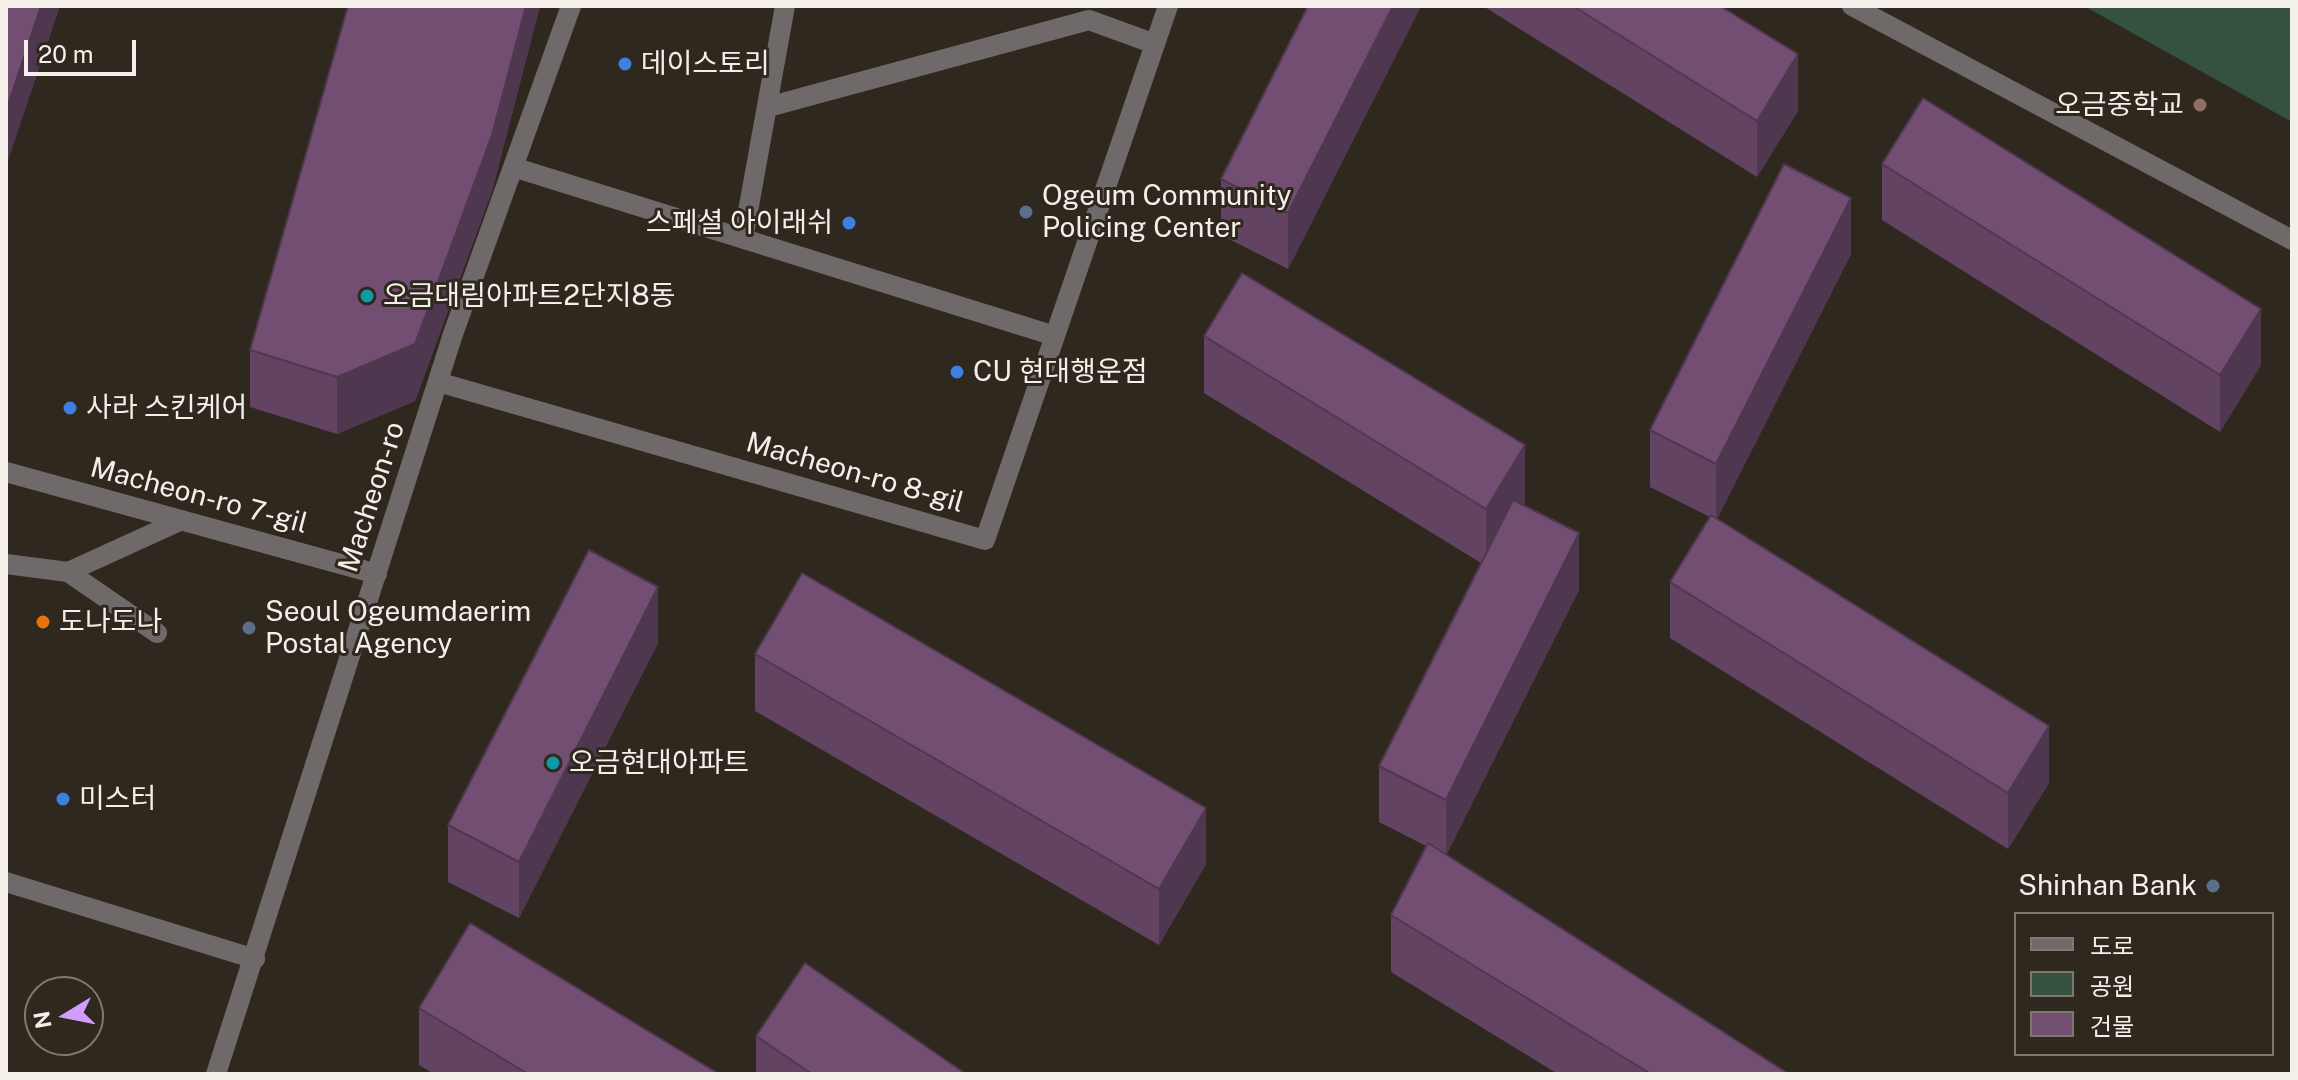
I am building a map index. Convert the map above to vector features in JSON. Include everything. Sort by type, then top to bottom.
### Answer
[{"type":"street","name":"Macheon-ro","points":[[216,1074],[438,382],[571,6]]},
{"type":"street","points":[[743,239],[785,6]]},
{"type":"street","name":"Macheon-ro 8-gil","points":[[438,382],[985,540],[1168,6]]},
{"type":"street","points":[[1852,6],[2292,240]]},
{"type":"street","points":[[768,107],[1089,20],[1155,44]]},
{"type":"street","points":[[513,167],[1055,336]]},
{"type":"street","name":"Macheon-ro 7-gil","points":[[6,472],[377,574]]},
{"type":"street","points":[[68,572],[182,520]]},
{"type":"street","points":[[6,564],[68,572],[157,633]]},
{"type":"street","points":[[6,882],[255,959]]},
{"type":"green space","points":[[2084,6],[2292,6],[2292,122]]},
{"type":"building","points":[[6,6],[41,6],[6,111]]},
{"type":"building","name":"오금대림아파트2단지8동","points":[[348,6],[526,6],[492,135],[415,344],[337,377],[250,350]]},
{"type":"building","points":[[1308,6],[1393,6],[1288,213],[1221,179]]},
{"type":"building","points":[[1573,6],[1720,6],[1798,54],[1757,121]]},
{"type":"building","points":[[1923,98],[2261,309],[2220,375],[1882,164]]},
{"type":"building","points":[[1784,164],[1851,198],[1716,464],[1650,430]]},
{"type":"building","points":[[1242,273],[1525,445],[1486,509],[1204,336]]},
{"type":"building","points":[[1513,500],[1579,533],[1446,800],[1379,766]]},
{"type":"building","points":[[1711,515],[2049,726],[2008,793],[1670,582]]},
{"type":"building","points":[[589,550],[658,587],[519,862],[448,825]]},
{"type":"building","points":[[802,573],[1206,808],[1159,889],[755,654]]},
{"type":"building","points":[[1428,843],[1789,1074],[1651,1074],[1391,915]]},
{"type":"building","points":[[470,923],[719,1074],[528,1074],[419,1008]]},
{"type":"building","points":[[805,963],[966,1074],[812,1074],[756,1036]]},
{"type":"place","name":"데이스토리","points":[[625,64]]},
{"type":"place","name":"오금중학교","points":[[2200,105]]},
{"type":"place","name":"Ogeum Community Policing Center","points":[[1026,212]]},
{"type":"place","name":"스페셜 아이래쉬","points":[[849,223]]},
{"type":"place","name":"오금대림아파트2단지8동","points":[[367,296]]},
{"type":"place","name":"CU 현대행운점","points":[[957,372]]},
{"type":"place","name":"사라 스킨케어","points":[[70,408]]},
{"type":"place","name":"도나도나","points":[[43,622]]},
{"type":"place","name":"Seoul Ogeumdaerim Postal Agency","points":[[249,628]]},
{"type":"place","name":"오금현대아파트","points":[[553,763]]},
{"type":"place","name":"미스터","points":[[63,799]]},
{"type":"place","name":"Shinhan Bank","points":[[2213,886]]}]
